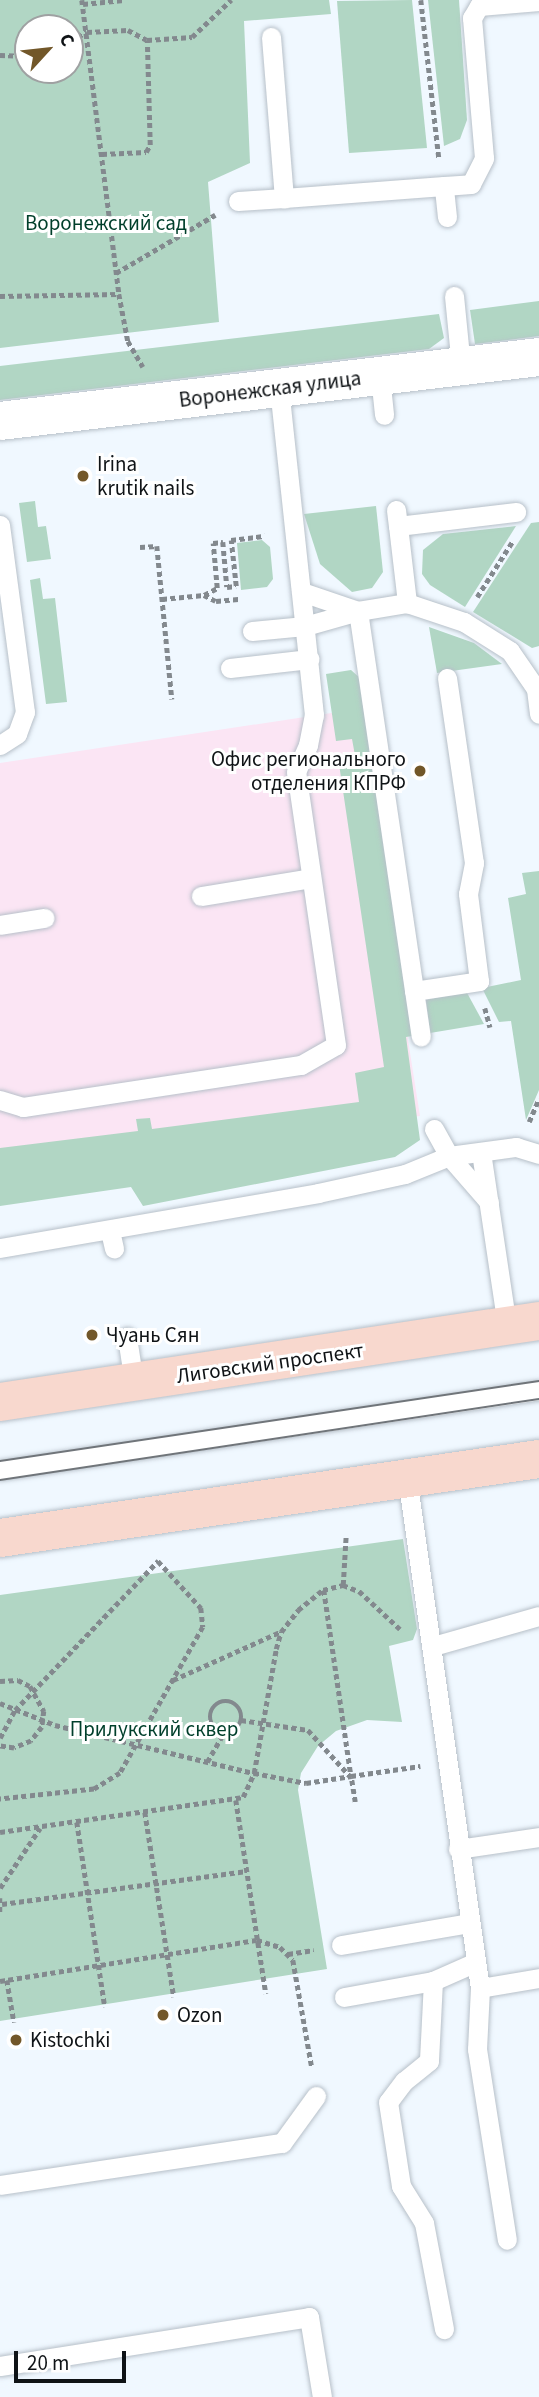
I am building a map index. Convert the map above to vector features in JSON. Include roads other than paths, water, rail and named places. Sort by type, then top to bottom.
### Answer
[{"type":"main road","name":"Лиговский проспект","points":[[0,1402],[523,1324]]},
{"type":"main road","points":[[0,1538],[539,1459]]},
{"type":"street","name":"Воронежская улица","points":[[0,421],[539,357]]},
{"type":"lane","points":[[238,201],[471,184],[485,158],[472,18],[479,6],[539,1]]},
{"type":"lane","points":[[271,37],[284,198]]},
{"type":"lane","points":[[444,186],[447,217]]},
{"type":"lane","points":[[454,296],[461,366]]},
{"type":"lane","points":[[380,376],[384,415]]},
{"type":"lane","points":[[0,1100],[23,1107],[301,1065],[336,1045],[296,772],[308,745],[314,715],[279,388]]},
{"type":"lane","points":[[407,603],[397,518],[516,512]]},
{"type":"lane","points":[[0,525],[25,712],[17,734],[0,745]]},
{"type":"lane","points":[[302,592],[358,611]]},
{"type":"lane","points":[[252,631],[305,626],[358,611],[407,603],[464,622],[510,650],[537,689],[539,713]]},
{"type":"lane","points":[[358,611],[421,1036]]},
{"type":"lane","points":[[230,668],[309,659]]},
{"type":"lane","points":[[414,991],[480,981],[468,894],[474,863],[447,678]]},
{"type":"lane","points":[[201,896],[311,878]]},
{"type":"lane","points":[[0,925],[44,918]]},
{"type":"lane","points":[[434,1129],[449,1156],[489,1203]]},
{"type":"lane","points":[[0,1248],[112,1240],[405,1174],[449,1156],[516,1147],[539,1154]]},
{"type":"lane","points":[[481,1152],[489,1203],[523,1324]]},
{"type":"lane","points":[[127,1337],[134,1383]]},
{"type":"lane","points":[[0,1470],[539,1390]]},
{"type":"lane","points":[[407,1477],[433,1646],[445,1762],[480,1988],[477,2049],[507,2240]]},
{"type":"lane","points":[[433,1646],[539,1616]]},
{"type":"lane","points":[[458,1849],[539,1838]]},
{"type":"lane","points":[[341,1945],[393,1941],[470,1923]]},
{"type":"lane","points":[[344,1997],[433,1981],[476,1962]]},
{"type":"lane","points":[[480,1988],[539,1978]]},
{"type":"lane","points":[[433,1981],[429,2061],[404,2081],[388,2102],[401,2186],[424,2223],[444,2329]]},
{"type":"lane","points":[[0,2185],[282,2143],[316,2096]]},
{"type":"lane","points":[[0,2366],[309,2317],[322,2397]]},
{"type":"tram line","points":[[0,1461],[539,1381]]},
{"type":"tram line","points":[[0,1480],[539,1399]]},
{"type":"place","name":"Irina krutik nails","points":[[83,476]]},
{"type":"place","name":"Офис регионального отделения КПРФ","points":[[420,771]]},
{"type":"place","name":"Чуань Сян","points":[[92,1335]]},
{"type":"place","name":"Ozon","points":[[163,2015]]},
{"type":"place","name":"Kistochki","points":[[16,2040]]},
{"type":"park label","name":"Воронежский сад","points":[[106,223]]},
{"type":"park label","name":"Прилукский сквер","points":[[154,1729]]}]
